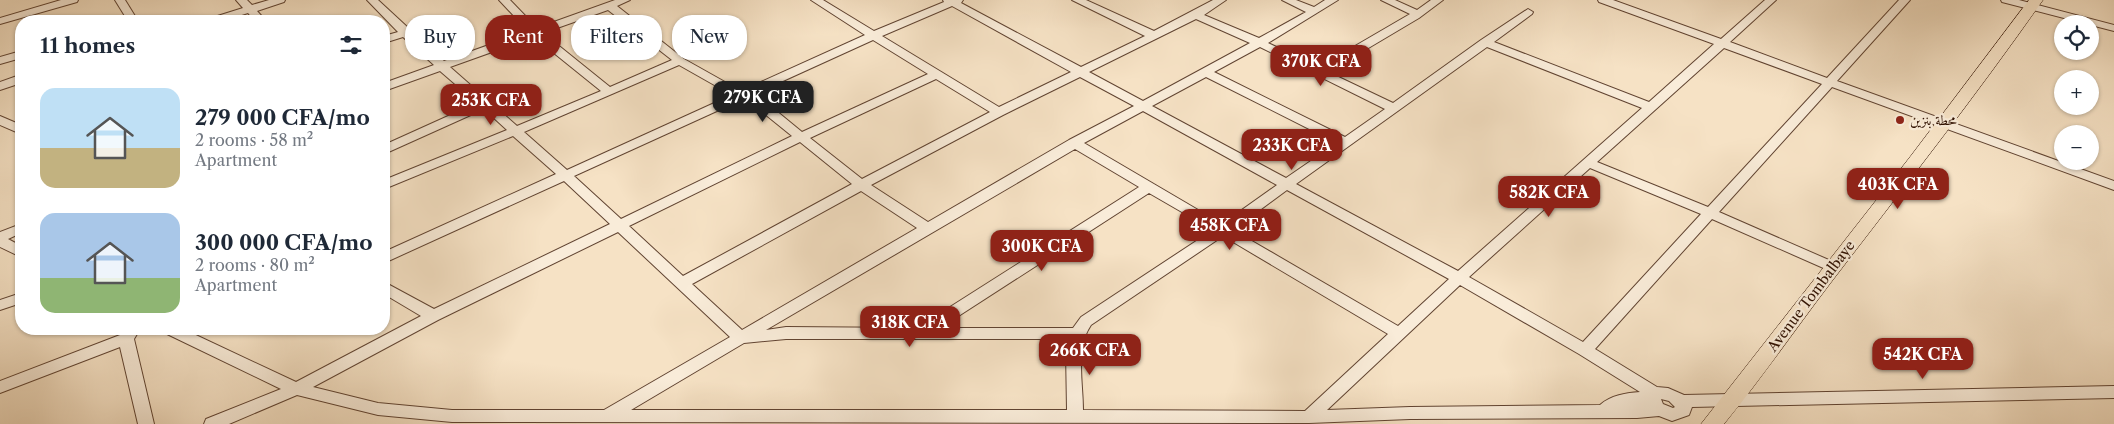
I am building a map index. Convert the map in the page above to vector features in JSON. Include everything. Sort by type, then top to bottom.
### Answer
[{"type":"main road","name":"Avenue Tombalbaye","points":[[1712,424],[1733,400],[2034,3]]},
{"type":"street","points":[[21,15],[73,0]]},
{"type":"street","points":[[120,0],[128,15]]},
{"type":"street","points":[[241,0],[255,15]]},
{"type":"street","points":[[233,15],[280,0]]},
{"type":"street","points":[[372,0],[387,15]]},
{"type":"street","points":[[504,0],[519,15]]},
{"type":"street","points":[[561,24],[625,0]]},
{"type":"street","points":[[816,0],[999,112]]},
{"type":"street","points":[[681,284],[999,112],[1155,36],[1221,0]]},
{"type":"street","points":[[1287,0],[1314,12]]},
{"type":"street","points":[[607,416],[1074,143],[1260,43],[1333,0]]},
{"type":"street","points":[[1386,0],[1418,14]]},
{"type":"street","points":[[1320,72],[1418,14],[1438,0]]},
{"type":"street","points":[[1603,0],[2114,186]]},
{"type":"street","points":[[1309,417],[1459,278],[1771,0]]},
{"type":"street","points":[[1585,350],[1905,0]]},
{"type":"street","points":[[2006,0],[2034,3],[2114,28]]},
{"type":"street","points":[[390,255],[874,35],[953,1],[1459,278],[1585,350],[1659,408],[1672,415],[1733,400],[2114,392]]},
{"type":"street","points":[[1083,1],[1155,36]]},
{"type":"street","points":[[610,6],[680,61],[770,112],[861,185],[926,228]]},
{"type":"street","points":[[1075,417],[1074,351],[1077,334],[1086,321],[1223,230],[1528,12]]},
{"type":"street","points":[[1196,15],[1260,43],[1393,108]]},
{"type":"street","points":[[0,21],[15,17]]},
{"type":"street","points":[[390,18],[405,33],[390,38]]},
{"type":"street","points":[[1485,42],[1650,107]]},
{"type":"street","points":[[390,85],[485,51]]},
{"type":"street","points":[[561,53],[609,92]]},
{"type":"street","points":[[0,61],[15,56]]},
{"type":"street","points":[[435,60],[566,176],[741,338],[786,333],[1077,334]]},
{"type":"street","points":[[390,183],[680,61]]},
{"type":"street","points":[[1205,72],[1345,142]]},
{"type":"street","points":[[212,424],[296,389],[433,316],[801,137],[936,74]]},
{"type":"street","points":[[0,86],[15,82]]},
{"type":"street","points":[[390,147],[484,104]]},
{"type":"street","points":[[1074,143],[1400,334]]},
{"type":"street","points":[[1588,163],[1710,213],[1833,267]]},
{"type":"street","points":[[920,333],[1148,186]]},
{"type":"street","points":[[6,245],[15,235]]},
{"type":"street","points":[[390,291],[433,316]]},
{"type":"street","points":[[0,306],[15,300]]},
{"type":"street","points":[[0,387],[127,335]]},
{"type":"street","points":[[129,335],[146,424]]},
{"type":"street","points":[[183,335],[296,389],[349,403],[409,413],[452,416],[565,420],[607,416],[959,421],[1075,417],[1409,418],[1604,411],[1637,412],[1659,408]]},
{"type":"place","name":"محطة بنزين","points":[[1900,120]]}]
